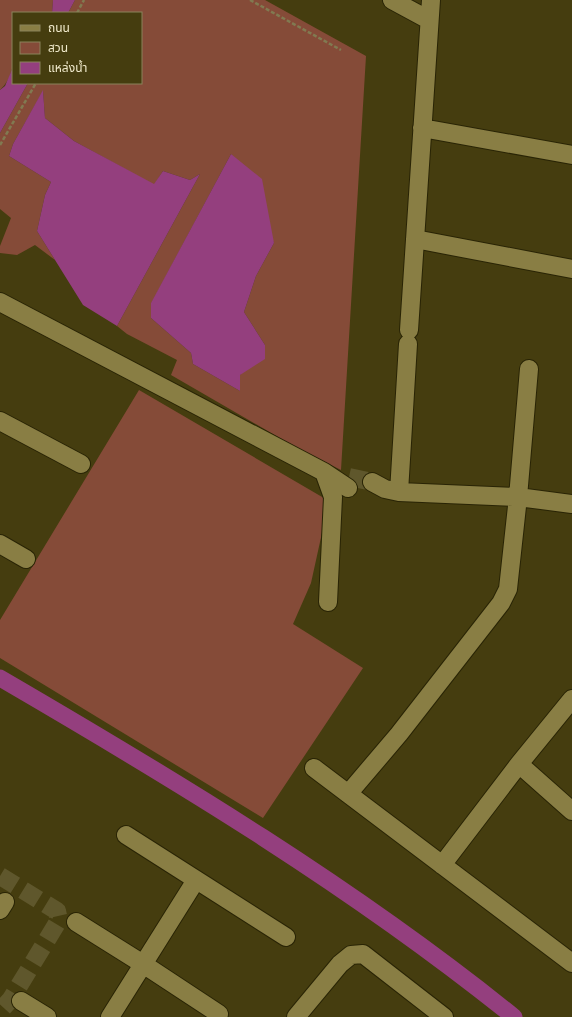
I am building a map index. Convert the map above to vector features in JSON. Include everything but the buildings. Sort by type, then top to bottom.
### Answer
[{"type":"street","points":[[392,0],[429,20]]},
{"type":"street","points":[[431,0],[408,337],[382,489],[518,497],[572,504]]},
{"type":"street","points":[[422,128],[572,155]]},
{"type":"street","points":[[415,239],[572,269]]},
{"type":"street","points":[[0,302],[324,472],[337,472],[349,482]]},
{"type":"street","points":[[348,794],[399,734],[501,603],[508,589],[518,497],[529,369]]},
{"type":"street","points":[[0,421],[81,464]]},
{"type":"street","points":[[324,472],[333,497],[328,602]]},
{"type":"street","points":[[0,544],[26,559]]},
{"type":"street","points":[[442,865],[519,764],[572,699]]},
{"type":"street","points":[[519,764],[572,812]]},
{"type":"street","points":[[314,768],[572,963]]},
{"type":"street","points":[[126,835],[286,937]]},
{"type":"street","points":[[110,1017],[196,880]]},
{"type":"street","points":[[76,922],[219,1014]]},
{"type":"street","points":[[296,1017],[340,964],[351,955],[363,954],[444,1017]]},
{"type":"street","points":[[21,1001],[47,1017]]},
{"type":"path","points":[[77,12],[84,0]]},
{"type":"path","points":[[250,0],[341,50]]},
{"type":"path","points":[[0,145],[35,84]]},
{"type":"green space","points":[[0,0],[53,0],[52,12],[12,12],[12,67],[6,83],[0,90]]},
{"type":"green space","points":[[75,0],[265,0],[366,56],[341,470],[299,449],[171,375],[177,360],[127,334],[117,326],[200,174],[190,180],[163,171],[154,185],[74,141],[45,118],[43,91],[13,144],[9,156],[51,182],[45,195],[37,231],[55,260],[35,245],[17,255],[0,253],[0,246],[11,218],[0,209],[0,133],[27,84],[142,84],[142,12],[69,12]],"holes":[[[231,154],[274,243],[256,276],[244,312],[265,345],[240,375],[240,391],[193,364],[191,353],[151,318],[151,304]]]},
{"type":"green space","points":[[139,390],[329,501],[311,583],[293,624],[363,668],[263,818],[0,658],[0,620]]},
{"type":"water","points":[[53,0],[75,0],[69,12],[52,12]]},
{"type":"water","points":[[12,69],[12,84],[27,84],[0,133],[0,90],[5,86]]},
{"type":"water","points":[[43,90],[45,118],[74,141],[154,184],[163,171],[190,180],[200,174],[117,326],[83,305],[37,231],[45,195],[51,182],[9,156],[13,144]]},
{"type":"water","points":[[231,154],[262,179],[274,243],[256,276],[244,312],[265,345],[265,359],[240,375],[240,391],[193,364],[191,353],[151,318],[151,303]]},
{"type":"waterway","points":[[0,678],[132,756],[328,880],[391,924],[514,1017]]},
{"type":"tunnel","points":[[349,477],[372,482]]},
{"type":"tunnel","points":[[0,876],[57,911],[59,920],[11,999],[0,1011]]}]
